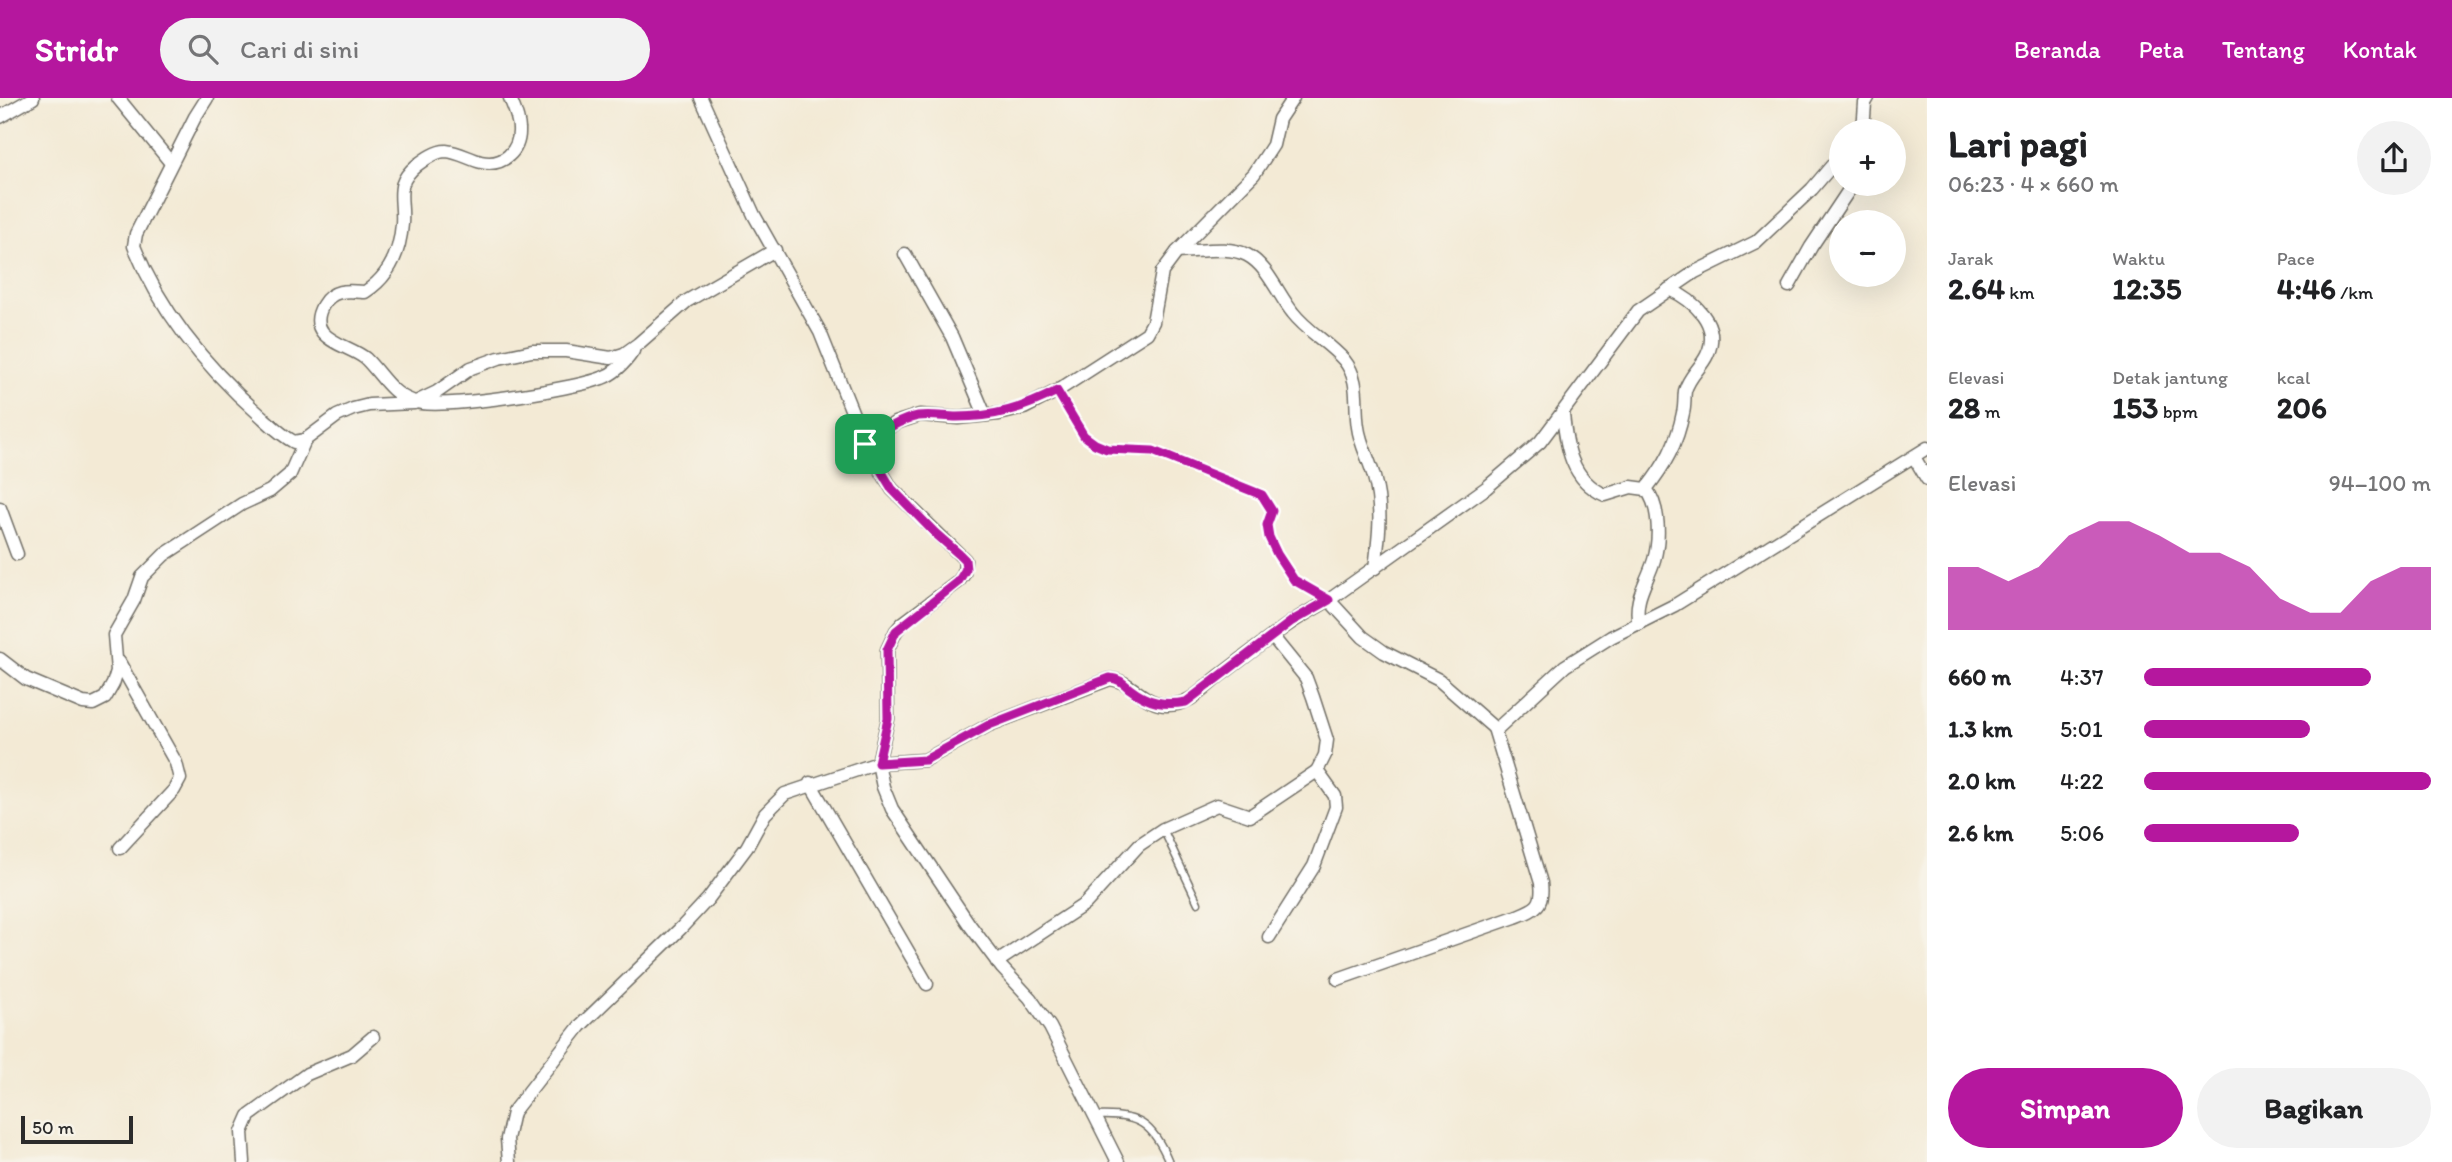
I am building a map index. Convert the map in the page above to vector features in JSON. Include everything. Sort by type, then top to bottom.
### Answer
[{"type":"street","points":[[0,117],[33,98]]},
{"type":"street","points":[[118,98],[171,163]]},
{"type":"street","points":[[207,98],[171,163],[136,234],[134,246],[170,314],[228,386],[293,442],[305,440],[337,416],[369,405],[466,403],[602,378],[621,367],[638,344]]},
{"type":"street","points":[[414,403],[392,391],[365,358],[336,345],[326,336],[319,314],[333,294],[349,290],[365,292],[383,278],[393,263],[402,223],[402,183],[408,173],[425,159],[442,151],[461,153],[479,162],[496,164],[506,159],[515,147],[519,130],[510,98]]},
{"type":"street","points":[[701,98],[754,215],[820,332],[865,444],[892,489],[965,560],[966,569],[958,582],[896,631],[887,650],[888,719],[878,763],[883,788],[892,809],[969,924],[1030,998],[1050,1027],[1118,1162]]},
{"type":"street","points":[[865,444],[895,423],[920,415],[958,418],[1024,408],[1057,391],[1147,332],[1153,322],[1162,272],[1177,252],[1254,174],[1273,145],[1279,119],[1293,98]]},
{"type":"street","points":[[1864,119],[1868,98]]},
{"type":"street","points":[[509,1162],[507,1139],[513,1112],[580,1026],[708,899],[747,847],[765,814],[785,794],[810,783],[878,763],[925,760],[989,725],[1110,678],[1122,681],[1154,702],[1166,705],[1186,702],[1197,696],[1292,621],[1329,600],[1486,488],[1540,442],[1638,311],[1695,272],[1756,242],[1829,169]]},
{"type":"street","points":[[1789,286],[1845,196]]},
{"type":"street","points":[[414,403],[437,392],[471,368],[499,358],[532,351],[611,358],[624,354],[687,301],[775,250]]},
{"type":"street","points":[[1177,252],[1232,250],[1246,254],[1257,262],[1294,314],[1344,361],[1353,375],[1358,391],[1358,430],[1380,502],[1375,568]]},
{"type":"street","points":[[905,254],[952,337],[985,415]]},
{"type":"street","points":[[1646,489],[1665,466],[1675,446],[1684,410],[1685,392],[1693,373],[1708,354],[1711,337],[1705,317],[1696,305],[1669,289]]},
{"type":"street","points":[[1563,414],[1566,443],[1573,464],[1584,480],[1605,495],[1631,487],[1646,489]]},
{"type":"street","points":[[0,659],[26,679],[83,703],[93,704],[105,698],[117,671],[114,635],[134,600],[142,577],[164,555],[242,504],[270,491],[290,474],[305,440]]},
{"type":"street","points":[[1494,728],[1502,724],[1565,666],[1611,637],[1675,605],[1927,449]]},
{"type":"street","points":[[1914,457],[1927,479]]},
{"type":"street","points":[[1639,624],[1637,604],[1654,559],[1657,542],[1656,509],[1646,489]]},
{"type":"street","points":[[0,508],[18,554]]},
{"type":"street","points":[[1329,600],[1363,637],[1384,652],[1439,680],[1494,728],[1541,883],[1542,895],[1539,904],[1532,910],[1338,979]]},
{"type":"street","points":[[998,962],[1085,904],[1139,845],[1163,829],[1217,805],[1250,816],[1317,771],[1325,755],[1327,740],[1313,697],[1306,678],[1272,636]]},
{"type":"street","points":[[115,656],[177,763],[180,779],[174,790],[120,848]]},
{"type":"street","points":[[1269,937],[1314,866],[1336,807],[1335,796],[1317,771]]},
{"type":"street","points":[[810,783],[927,984]]},
{"type":"street","points":[[244,1162],[242,1132],[249,1116],[307,1074],[352,1055],[373,1037]]},
{"type":"lane","points":[[1163,829],[1198,903]]},
{"type":"lane","points":[[1094,1116],[1121,1115],[1138,1120],[1151,1130],[1170,1162]]},
{"type":"path","points":[[1057,391],[1084,436],[1095,444],[1107,449],[1153,451],[1262,495],[1272,511],[1267,525],[1277,554],[1294,580],[1329,600]]},
{"type":"route","points":[[1057,391],[1084,436],[1095,444],[1107,449],[1153,451],[1262,495],[1272,511],[1267,525],[1277,554],[1294,580],[1329,600],[1292,621],[1186,702],[1166,705],[1154,702],[1130,689],[1122,681],[1110,678],[989,725],[925,760],[878,763],[888,719],[887,650],[903,623],[958,582],[966,569],[965,560],[892,489],[865,444],[895,423],[920,415],[958,418],[999,414],[1024,408],[1057,391]]}]
